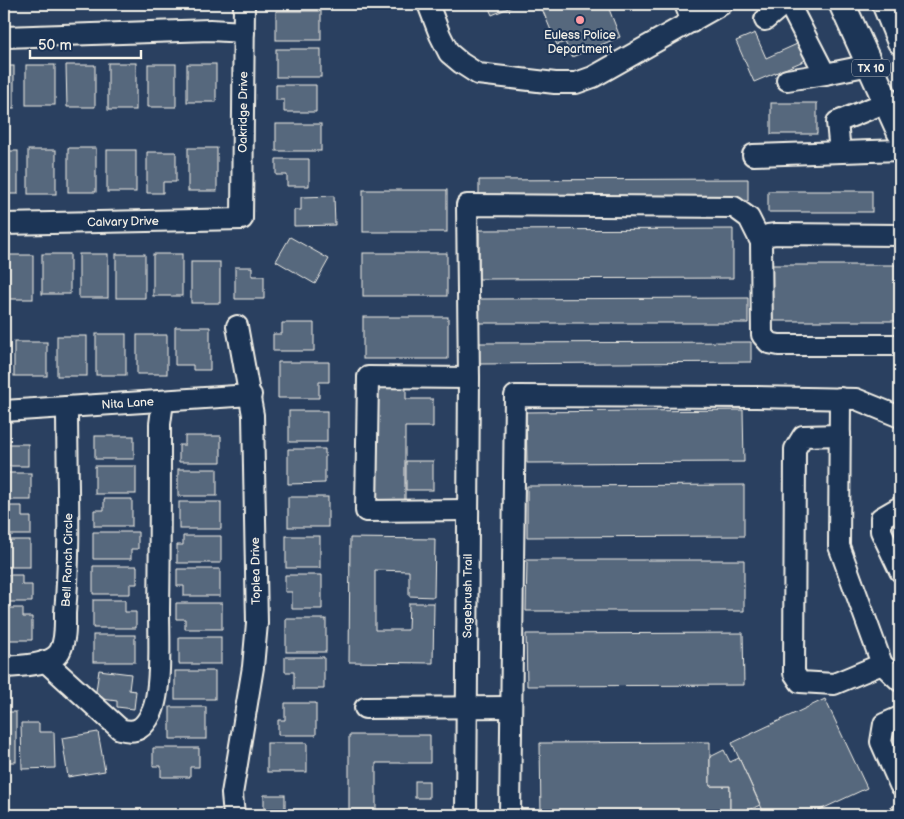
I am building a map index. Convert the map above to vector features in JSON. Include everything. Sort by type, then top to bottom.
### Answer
[{"type":"main road","name":"TX 10","points":[[842,4],[900,132]]},
{"type":"main road","points":[[885,4],[900,41]]},
{"type":"street","name":"Oakridge Drive","points":[[242,219],[244,4]]},
{"type":"street","points":[[428,4],[449,53],[472,71],[478,74],[555,83],[576,83],[593,77],[688,13],[722,4]]},
{"type":"street","points":[[765,20],[784,4]]},
{"type":"street","points":[[789,4],[825,74]]},
{"type":"street","points":[[4,37],[210,30],[244,32]]},
{"type":"street","points":[[788,80],[870,65]]},
{"type":"street","points":[[840,152],[837,122],[887,102]]},
{"type":"street","points":[[753,154],[900,150]]},
{"type":"street","name":"Sagebrush Trail","points":[[466,815],[469,378],[467,205],[734,207],[749,218],[762,242]]},
{"type":"street","name":"Calvary Drive","points":[[4,224],[242,219]]},
{"type":"street","points":[[900,235],[776,234],[768,235],[762,242],[762,335],[769,343],[779,345],[900,345]]},
{"type":"street","name":"Toplea Drive","points":[[234,815],[232,794],[253,667],[257,623],[253,415],[238,326]]},
{"type":"street","points":[[468,510],[366,511],[368,377],[469,378]]},
{"type":"street","name":"Nita Lane","points":[[4,411],[251,395]]},
{"type":"street","points":[[510,815],[515,396],[840,398],[856,399],[900,417]]},
{"type":"street","points":[[840,398],[839,546],[882,664],[900,681]]},
{"type":"street","points":[[45,661],[120,729],[130,732],[138,730],[145,724],[156,698],[159,654],[160,424],[163,401]]},
{"type":"street","name":"Bell Ranch Circle","points":[[4,667],[33,666],[45,661],[60,652],[64,641],[67,590],[67,406]]},
{"type":"street","points":[[840,435],[804,436],[795,449],[794,673],[800,682],[834,684],[882,664]]},
{"type":"street","points":[[900,507],[881,518],[881,531],[900,571]]},
{"type":"street","points":[[365,708],[511,707]]},
{"type":"street","points":[[900,717],[884,724],[881,742],[900,785]]},
{"type":"building","name":"Euless Police Department","points":[[487,4],[518,4],[492,15]]},
{"type":"building","name":"Euless Police Department","points":[[540,4],[607,4],[620,37],[572,57],[565,42],[557,45]]},
{"type":"building","points":[[276,11],[321,11],[321,40],[276,40]]},
{"type":"building","points":[[755,33],[766,58],[806,40],[813,57],[754,82],[736,41]]},
{"type":"building","points":[[276,49],[321,49],[321,77],[276,77]]},
{"type":"building","points":[[108,63],[136,63],[136,110],[108,110]]},
{"type":"building","points":[[148,64],[176,64],[176,107],[148,107]]},
{"type":"building","points":[[187,64],[216,64],[216,102],[187,102]]},
{"type":"building","points":[[26,65],[55,65],[55,105],[26,105]]},
{"type":"building","points":[[66,65],[95,65],[95,107],[67,107]]},
{"type":"building","points":[[4,66],[14,66],[14,108],[4,108]]},
{"type":"building","points":[[276,85],[316,85],[316,112],[284,112],[284,100],[276,100]]},
{"type":"building","points":[[771,103],[817,103],[817,134],[771,134]]},
{"type":"building","points":[[276,124],[321,124],[321,151],[276,151]]},
{"type":"building","points":[[68,148],[96,148],[96,192],[68,192]]},
{"type":"building","points":[[188,148],[217,148],[217,191],[188,191]]},
{"type":"building","points":[[28,150],[56,150],[56,194],[28,194]]},
{"type":"building","points":[[107,150],[136,150],[136,192],[107,192]]},
{"type":"building","points":[[4,151],[18,151],[18,194],[4,194]]},
{"type":"building","points":[[147,152],[176,152],[176,182],[163,182],[163,193],[147,193]]},
{"type":"building","points":[[276,159],[309,159],[309,186],[287,186],[287,175],[276,175]]},
{"type":"building","points":[[748,179],[748,201],[479,202],[479,180]]},
{"type":"building","points":[[363,190],[447,190],[447,232],[363,232]]},
{"type":"building","points":[[768,191],[872,191],[872,212],[768,212]]},
{"type":"building","points":[[334,196],[335,225],[294,226],[294,210],[301,210],[301,197]]},
{"type":"building","points":[[733,229],[733,278],[479,279],[479,230]]},
{"type":"building","points":[[290,237],[329,259],[315,284],[276,261]]},
{"type":"building","points":[[363,253],[447,253],[447,296],[363,296]]},
{"type":"building","points":[[42,254],[70,254],[70,294],[42,294]]},
{"type":"building","points":[[79,254],[108,254],[108,298],[79,298]]},
{"type":"building","points":[[116,254],[145,254],[145,298],[116,298]]},
{"type":"building","points":[[153,254],[182,254],[182,296],[153,296]]},
{"type":"building","points":[[4,255],[33,255],[33,299],[4,299]]},
{"type":"building","points":[[191,262],[220,262],[220,303],[191,303]]},
{"type":"building","points":[[768,265],[900,265],[900,321],[768,321]]},
{"type":"building","points":[[235,267],[252,267],[252,276],[264,276],[264,299],[235,299]]},
{"type":"building","points":[[748,298],[748,323],[479,323],[479,299]]},
{"type":"building","points":[[363,317],[448,317],[448,359],[363,359]]},
{"type":"building","points":[[282,323],[314,323],[314,351],[273,351],[273,334],[282,334]]},
{"type":"building","points":[[175,327],[210,327],[210,370],[193,370],[193,365],[175,365]]},
{"type":"building","points":[[96,334],[126,334],[126,375],[96,375]]},
{"type":"building","points":[[137,335],[167,335],[167,374],[137,374]]},
{"type":"building","points":[[57,336],[87,336],[87,376],[57,376]]},
{"type":"building","points":[[4,339],[6,339],[6,379],[4,379]]},
{"type":"building","points":[[14,342],[47,342],[47,376],[14,376]]},
{"type":"building","points":[[751,342],[751,362],[479,364],[479,343]]},
{"type":"building","points":[[278,362],[329,362],[329,382],[319,382],[319,398],[278,398]]},
{"type":"building","points":[[372,380],[406,380],[406,399],[433,399],[433,427],[405,427],[405,509],[372,509]]},
{"type":"building","points":[[743,410],[744,462],[527,463],[526,412]]},
{"type":"building","points":[[289,411],[327,411],[327,442],[289,442]]},
{"type":"building","points":[[95,436],[134,436],[134,459],[95,459]]},
{"type":"building","points":[[185,436],[221,436],[221,462],[179,462],[179,445],[185,445]]},
{"type":"building","points":[[4,444],[28,444],[28,466],[4,466]]},
{"type":"building","points":[[288,449],[325,449],[325,483],[288,484]]},
{"type":"building","points":[[406,461],[433,461],[433,490],[406,490]]},
{"type":"building","points":[[95,466],[136,466],[136,494],[95,494]]},
{"type":"building","points":[[178,469],[217,469],[217,496],[178,496]]},
{"type":"building","points":[[4,473],[31,473],[31,500],[4,500]]},
{"type":"building","points":[[744,485],[744,536],[527,537],[527,486]]},
{"type":"building","points":[[288,497],[328,497],[328,527],[288,527]]},
{"type":"building","points":[[104,499],[132,499],[132,526],[94,526],[94,510],[104,510]]},
{"type":"building","points":[[179,502],[221,502],[221,529],[179,529]]},
{"type":"building","points":[[4,506],[22,506],[22,517],[31,517],[31,535],[4,535]]},
{"type":"building","points":[[93,532],[138,532],[138,549],[131,549],[131,559],[93,559]]},
{"type":"building","points":[[183,536],[221,536],[221,563],[177,563],[177,545],[183,545]]},
{"type":"building","points":[[286,536],[320,536],[320,568],[286,568]]},
{"type":"building","points":[[350,538],[435,539],[434,597],[409,596],[409,571],[375,570],[375,630],[408,630],[409,603],[434,603],[433,663],[349,662]]},
{"type":"building","points":[[4,540],[30,540],[30,567],[4,567]]},
{"type":"building","points":[[527,560],[744,560],[744,611],[526,611]]},
{"type":"building","points":[[93,566],[137,566],[137,584],[130,584],[130,594],[93,594]]},
{"type":"building","points":[[177,569],[220,569],[220,596],[184,596],[184,586],[177,586]]},
{"type":"building","points":[[4,575],[22,575],[22,585],[32,585],[32,602],[4,602]]},
{"type":"building","points":[[285,575],[322,575],[322,609],[292,609],[292,592],[285,592]]},
{"type":"building","points":[[93,600],[125,600],[125,612],[136,612],[136,628],[93,628]]},
{"type":"building","points":[[176,603],[222,603],[222,629],[185,629],[185,619],[176,619]]},
{"type":"building","points":[[4,608],[23,608],[23,617],[32,617],[32,640],[4,640]]},
{"type":"building","points":[[286,619],[326,619],[326,652],[286,652]]},
{"type":"building","points":[[743,633],[744,685],[527,686],[526,634]]},
{"type":"building","points":[[93,635],[135,635],[135,662],[93,662]]},
{"type":"building","points":[[179,637],[221,637],[221,664],[179,664]]},
{"type":"building","points":[[285,657],[324,657],[324,689],[294,689],[294,672],[285,672]]},
{"type":"building","points":[[99,670],[131,674],[129,690],[136,691],[134,709],[117,707],[117,701],[95,698]]},
{"type":"building","points":[[175,671],[215,671],[215,699],[175,699]]},
{"type":"building","points":[[825,699],[867,788],[809,815],[765,815],[732,743]]},
{"type":"building","points":[[285,703],[316,703],[316,735],[278,735],[278,720],[285,720]]},
{"type":"building","points":[[170,707],[206,707],[206,739],[170,739]]},
{"type":"building","points":[[4,712],[16,712],[16,762],[4,762]]},
{"type":"building","points":[[21,723],[39,723],[39,732],[54,732],[55,768],[22,769]]},
{"type":"building","points":[[98,732],[105,771],[68,777],[62,738]]},
{"type":"building","points":[[349,735],[430,735],[430,763],[376,763],[376,814],[430,815],[349,815]]},
{"type":"building","points":[[710,742],[710,786],[730,786],[730,815],[541,815],[540,743]]},
{"type":"building","points":[[267,743],[307,743],[307,772],[267,772]]},
{"type":"building","points":[[153,748],[199,748],[199,767],[190,767],[190,777],[161,777],[161,766],[153,766]]},
{"type":"building","points":[[724,750],[730,762],[739,758],[760,805],[739,815],[730,815],[730,786],[710,786],[710,757]]},
{"type":"building","points":[[415,781],[429,781],[429,798],[415,798]]},
{"type":"building","points":[[264,795],[285,795],[285,815],[264,815]]},
{"type":"building","points":[[39,814],[39,815],[4,815]]},
{"type":"place","name":"Euless Police Department","points":[[580,20]]}]
